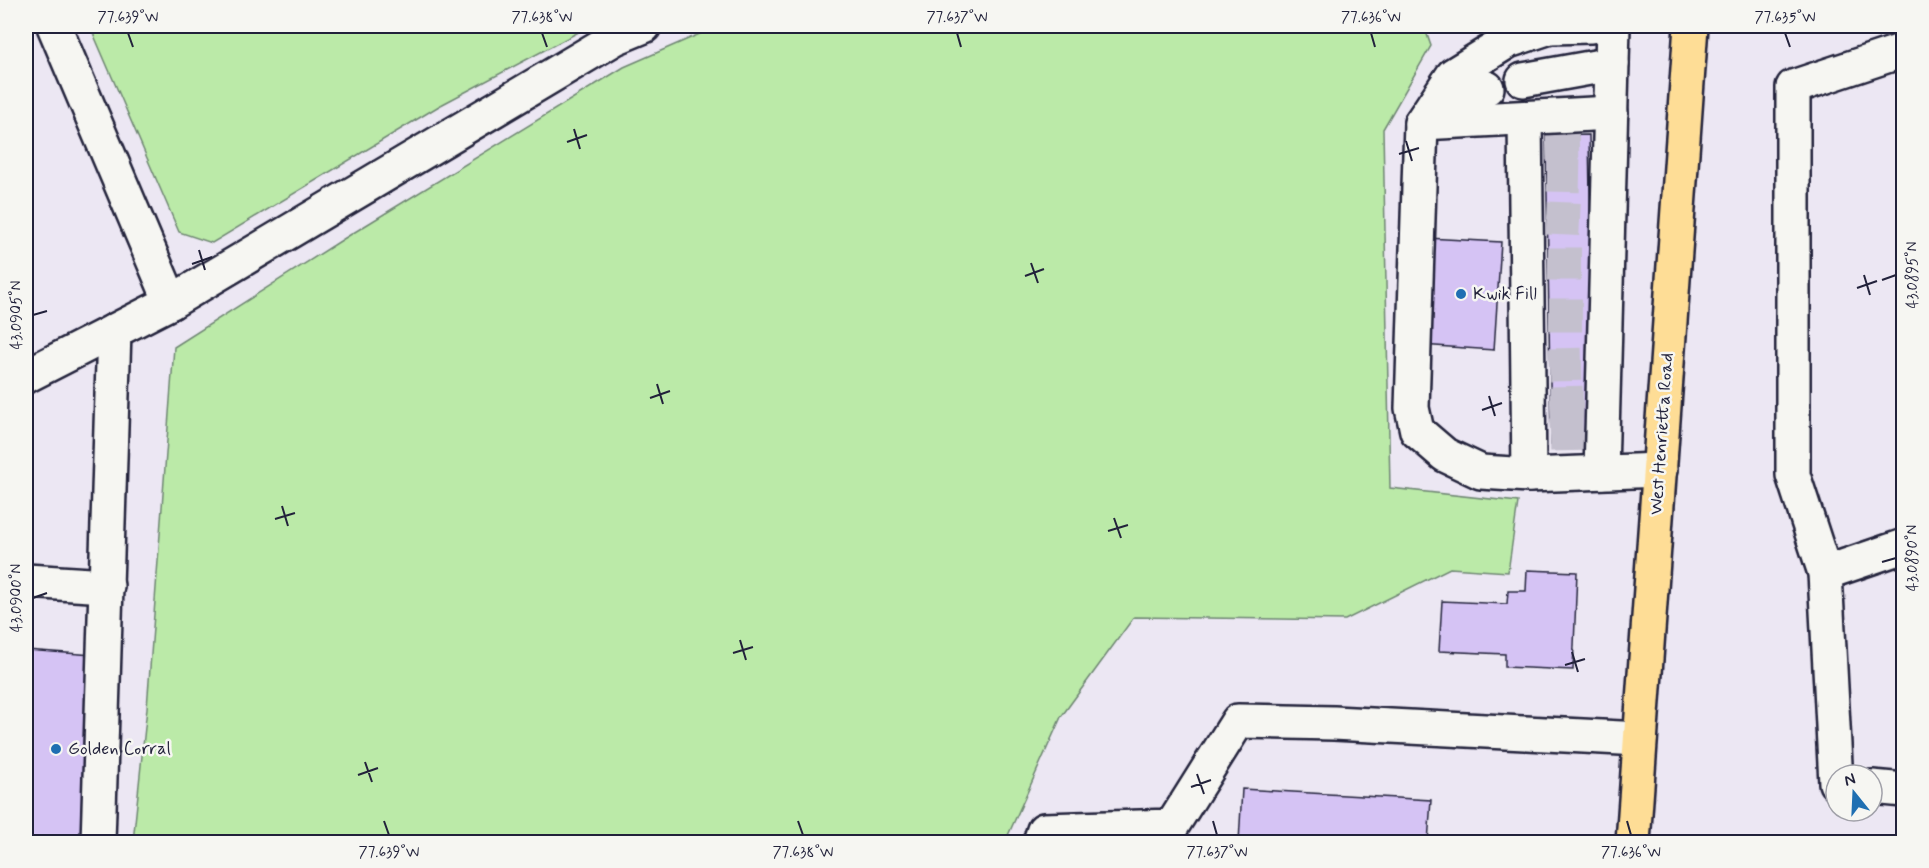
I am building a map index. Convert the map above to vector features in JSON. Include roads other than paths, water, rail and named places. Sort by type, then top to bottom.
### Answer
[{"type":"main road","name":"West Henrietta Road","points":[[1633,843],[1691,26]]},
{"type":"lane","points":[[54,26],[171,302]]},
{"type":"lane","points":[[26,376],[171,302],[615,38],[644,26]]},
{"type":"lane","points":[[1592,26],[1550,27],[1508,41],[1453,75],[1421,123],[1412,408],[1418,431],[1445,455],[1481,472],[1529,475],[1660,470]]},
{"type":"lane","points":[[1601,472],[1598,434],[1600,176],[1612,64],[1613,26]]},
{"type":"lane","points":[[1835,763],[1825,573],[1793,475],[1793,87],[1904,50]]},
{"type":"lane","points":[[1523,80],[1612,64]]},
{"type":"lane","points":[[1421,123],[1487,88]]},
{"type":"lane","points":[[1421,123],[1534,151],[1603,133]]},
{"type":"lane","points":[[1529,475],[1539,435],[1537,218],[1534,151]]},
{"type":"lane","points":[[98,843],[114,331]]},
{"type":"lane","points":[[1825,573],[1904,546]]},
{"type":"lane","points":[[26,581],[107,586]]},
{"type":"lane","points":[[1040,843],[1044,830],[1172,826],[1238,721],[1366,724],[1640,739]]},
{"type":"lane","points":[[1884,788],[1904,790]]},
{"type":"tunnel","points":[[1546,144],[1590,143]]},
{"type":"tunnel","points":[[1547,175],[1590,176]]},
{"type":"tunnel","points":[[1547,218],[1591,220]]},
{"type":"tunnel","points":[[1548,264],[1591,264]]},
{"type":"tunnel","points":[[1549,315],[1592,315]]},
{"type":"tunnel","points":[[1549,365],[1593,364]]},
{"type":"tunnel","points":[[1550,403],[1593,402]]},
{"type":"tunnel","points":[[1550,435],[1594,434]]},
{"type":"place","name":"Kwik Fill","points":[[1461,294]]},
{"type":"place","name":"Golden Corral","points":[[56,749]]}]
